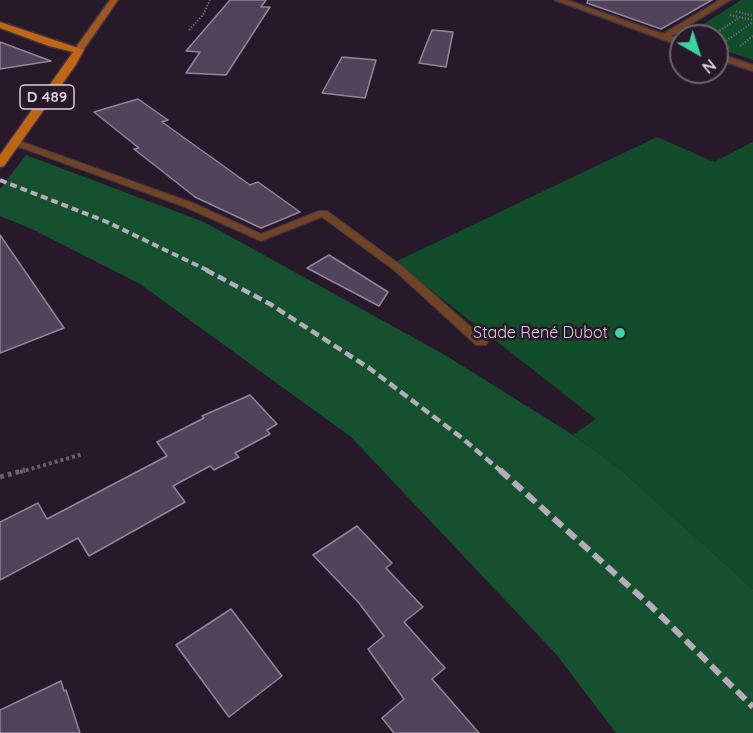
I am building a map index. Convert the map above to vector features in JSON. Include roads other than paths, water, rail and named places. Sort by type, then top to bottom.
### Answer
[{"type":"main road","name":"D 489","points":[[0,163],[114,0]]},
{"type":"main road","points":[[0,25],[52,44],[79,50]]},
{"type":"street","points":[[559,0],[669,39]]},
{"type":"street","points":[[664,37],[726,0]]},
{"type":"street","points":[[729,60],[753,68]]},
{"type":"lane","points":[[14,142],[189,205],[261,238],[323,213],[399,268],[481,342]]},
{"type":"railway","points":[[0,180],[107,222],[209,271]]},
{"type":"railway","points":[[206,270],[270,304],[369,368],[462,438],[502,472]]},
{"type":"railway","points":[[500,470],[651,606],[753,707]]},
{"type":"place","name":"Stade René Dubot","points":[[620,333]]}]
